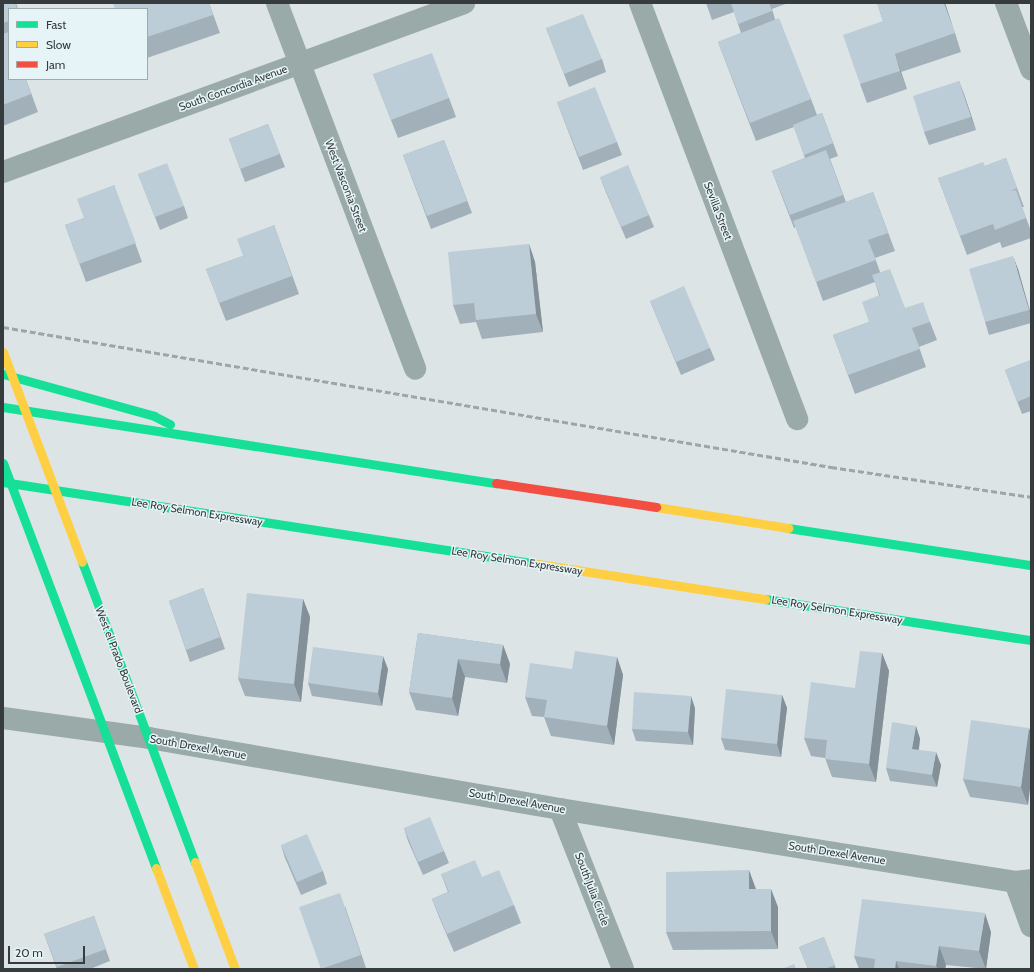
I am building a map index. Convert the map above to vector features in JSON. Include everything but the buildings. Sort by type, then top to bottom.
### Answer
[{"type":"main road","name":"West el Prado Boulevard","points":[[3,352],[235,969]]},
{"type":"main road","points":[[3,374],[42,383],[154,416],[190,436]]},
{"type":"main road","points":[[3,407],[1031,565]]},
{"type":"main road","points":[[3,463],[103,733],[194,969]]},
{"type":"main road","name":"Lee Roy Selmon Expressway","points":[[3,482],[1031,640]]},
{"type":"street","name":"West Vasconia Street","points":[[277,3],[415,369]]},
{"type":"street","name":"South Concordia Avenue","points":[[3,172],[464,3]]},
{"type":"street","name":"Sevilla Street","points":[[640,3],[796,419]]},
{"type":"street","points":[[1006,3],[1031,69]]},
{"type":"street","name":"South Drexel Avenue","points":[[3,718],[103,733],[149,738],[560,809],[1023,881]]},
{"type":"street","name":"South Julia Circle","points":[[560,809],[623,969]]},
{"type":"street","points":[[1023,881],[1031,926]]},
{"type":"railway","points":[[3,327],[831,467],[1031,497]]},
{"type":"traffic: fast","points":[[3,374],[154,416],[170,424]]},
{"type":"traffic: fast","points":[[3,407],[496,483]]},
{"type":"traffic: fast","points":[[3,463],[156,868]]},
{"type":"traffic: fast","points":[[3,482],[538,564]]},
{"type":"traffic: fast","points":[[788,528],[1031,565]]},
{"type":"traffic: fast","points":[[82,562],[195,862]]},
{"type":"traffic: fast","points":[[765,599],[1031,640]]},
{"type":"traffic: slow","points":[[3,352],[82,562]]},
{"type":"traffic: slow","points":[[656,507],[788,528]]},
{"type":"traffic: slow","points":[[538,564],[765,599]]},
{"type":"traffic: slow","points":[[195,862],[235,969]]},
{"type":"traffic: slow","points":[[156,868],[194,969]]},
{"type":"traffic: jam","points":[[496,483],[656,507]]}]
